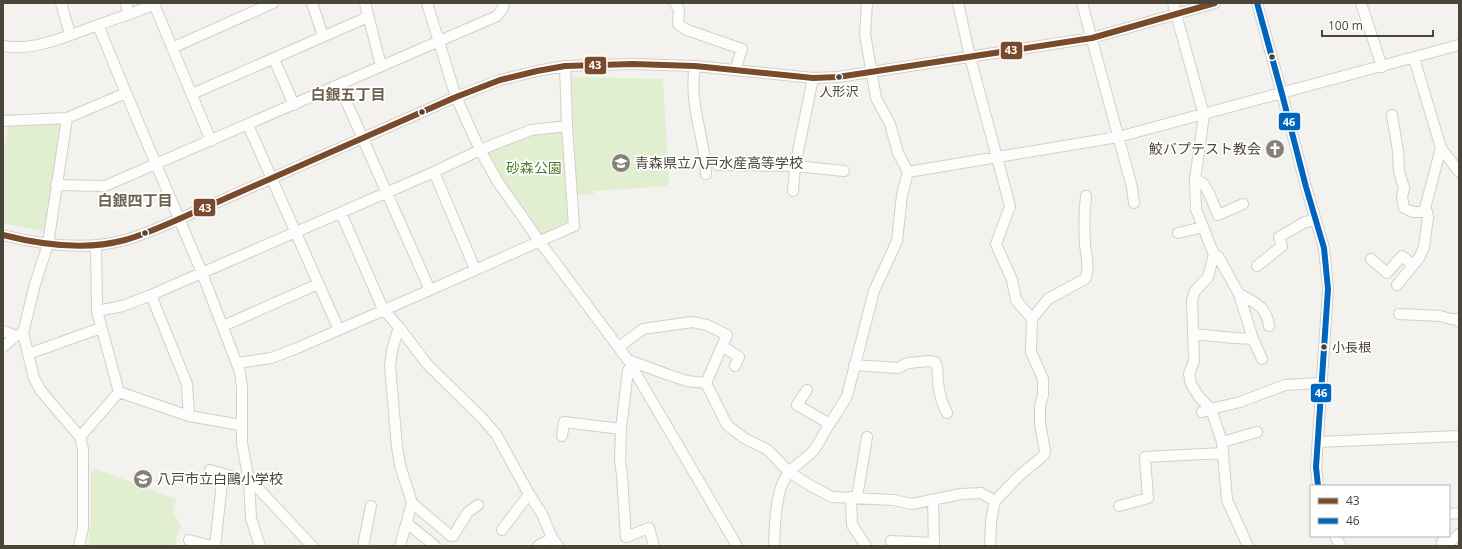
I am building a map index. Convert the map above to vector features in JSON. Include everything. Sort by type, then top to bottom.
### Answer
[{"type":"street","points":[[61,3],[70,34]]},
{"type":"street","points":[[126,3],[128,14]]},
{"type":"street","points":[[172,48],[273,3]]},
{"type":"street","points":[[312,3],[323,36]]},
{"type":"street","points":[[365,3],[381,66]]},
{"type":"street","points":[[427,3],[456,97],[480,150],[498,182],[540,242],[630,363],[737,546]]},
{"type":"street","points":[[56,185],[105,186],[497,16],[503,8],[504,3]]},
{"type":"street","points":[[675,3],[678,10],[678,24],[686,30],[742,49],[738,64]]},
{"type":"street","points":[[774,546],[775,524],[780,492],[784,481],[790,472],[812,452],[841,408],[847,396],[874,291],[897,241],[902,194],[908,172],[898,153],[890,124],[876,98],[865,34],[867,3]]},
{"type":"street","points":[[958,3],[970,57],[1010,206],[996,244],[1012,280],[1016,300],[1032,319]]},
{"type":"street","points":[[1082,3],[1132,187],[1134,203]]},
{"type":"street","points":[[1173,3],[1204,115],[1195,180],[1196,208],[1214,255],[1208,276],[1195,291],[1192,300],[1194,361],[1189,374],[1191,384],[1222,442],[1227,500],[1248,546]]},
{"type":"street","points":[[3,235],[48,244],[69,246],[96,245],[130,238],[179,219],[456,97],[500,80],[537,71],[565,66],[633,64],[695,66],[813,78],[838,77],[1092,38],[1215,3]]},
{"type":"street","points":[[1257,3],[1315,220],[1324,248],[1328,289],[1316,467],[1318,485]]},
{"type":"street","points":[[1361,3],[1382,67]]},
{"type":"street","points":[[3,46],[25,46],[43,43],[155,4],[211,141]]},
{"type":"street","points":[[192,94],[368,17]]},
{"type":"street","points":[[98,24],[202,272],[240,372],[242,387],[242,443],[249,482],[251,518],[260,546]]},
{"type":"street","points":[[908,172],[1118,137],[1282,94],[1459,45]]},
{"type":"street","points":[[274,58],[294,105]]},
{"type":"street","points":[[1414,58],[1440,148],[1459,172]]},
{"type":"street","points":[[237,363],[271,358],[295,349],[574,226],[566,126],[565,66]]},
{"type":"street","points":[[695,66],[696,111],[706,174]]},
{"type":"street","points":[[793,191],[795,166],[813,78]]},
{"type":"street","points":[[339,85],[430,290]]},
{"type":"street","points":[[3,121],[67,118],[126,93]]},
{"type":"street","points":[[1392,115],[1398,151],[1399,172],[1404,188],[1402,198],[1404,208],[1413,212],[1427,212],[1428,217],[1424,247],[1413,265],[1397,285]]},
{"type":"street","points":[[3,347],[19,334],[48,244],[67,118]]},
{"type":"street","points":[[248,125],[339,330]]},
{"type":"street","points":[[97,311],[123,306],[341,213],[480,150],[531,130],[566,126]]},
{"type":"street","points":[[1424,212],[1440,148]]},
{"type":"street","points":[[718,165],[795,166],[844,171]]},
{"type":"street","points":[[434,172],[475,269]]},
{"type":"street","points":[[1195,180],[1203,183],[1218,215],[1243,204]]},
{"type":"street","points":[[990,546],[991,521],[995,501],[1019,476],[1044,455],[1045,451],[1040,423],[1040,406],[1043,395],[1042,379],[1031,352],[1032,319],[1048,299],[1085,278],[1087,274],[1084,223],[1086,196]]},
{"type":"street","points":[[341,213],[383,310],[399,327],[427,364],[490,426],[504,447],[528,494],[542,514],[555,542],[538,546]]},
{"type":"street","points":[[1257,266],[1282,246],[1279,237],[1305,222],[1315,220]]},
{"type":"street","points":[[1178,233],[1203,227]]},
{"type":"street","points":[[96,245],[97,311],[118,392]]},
{"type":"street","points":[[1214,255],[1218,256],[1239,294],[1253,339],[1262,359]]},
{"type":"street","points":[[1371,259],[1387,273],[1402,256],[1413,265]]},
{"type":"street","points":[[223,326],[318,284]]},
{"type":"street","points":[[151,294],[187,384],[189,416]]},
{"type":"street","points":[[1239,294],[1259,305],[1263,309],[1269,326]]},
{"type":"street","points":[[1400,314],[1440,316],[1457,319],[1459,322]]},
{"type":"street","points":[[619,347],[643,329],[692,322],[707,325],[727,335],[706,383],[727,425],[744,438],[768,450],[790,472],[811,486],[832,497],[894,500],[912,504],[961,494],[981,493],[995,501]]},
{"type":"street","points":[[399,327],[392,350],[390,366],[396,447],[412,503],[400,546]]},
{"type":"street","points":[[28,354],[101,328]]},
{"type":"street","points":[[3,331],[19,334]]},
{"type":"street","points":[[19,334],[28,354],[34,378],[41,391],[80,437],[83,449],[83,528],[79,546]]},
{"type":"street","points":[[1193,334],[1253,339]]},
{"type":"street","points":[[722,346],[739,357],[735,366]]},
{"type":"street","points":[[854,365],[898,368],[908,363],[929,361],[935,362],[937,366],[938,382],[943,406],[947,413]]},
{"type":"street","points":[[630,363],[639,363],[666,374],[687,380],[706,383]]},
{"type":"street","points":[[630,363],[621,429],[620,460],[626,537],[650,528],[654,546]]},
{"type":"street","points":[[1206,410],[1240,402],[1285,384],[1321,383]]},
{"type":"street","points":[[807,390],[797,405],[830,424]]},
{"type":"street","points":[[118,392],[189,416],[242,425]]},
{"type":"street","points":[[80,437],[118,392]]},
{"type":"street","points":[[562,436],[564,422],[621,429]]},
{"type":"street","points":[[1222,442],[1257,432]]},
{"type":"street","points":[[1318,442],[1459,436]]},
{"type":"street","points":[[866,546],[852,525],[854,497],[867,437]]},
{"type":"street","points":[[1119,506],[1148,498],[1145,457],[1223,453]]},
{"type":"street","points":[[210,470],[249,482],[255,486],[312,546]]},
{"type":"street","points":[[215,546],[223,474]]},
{"type":"street","points":[[502,530],[528,494]]},
{"type":"street","points":[[891,541],[934,545],[933,500]]},
{"type":"street","points":[[412,503],[451,536],[453,536],[468,512],[478,505]]},
{"type":"street","points":[[363,546],[371,506]]},
{"type":"street","points":[[407,523],[435,546]]},
{"type":"street","points":[[1442,542],[1451,541],[1459,534]]},
{"type":"street","points":[[1336,537],[1341,546]]},
{"type":"street","points":[[189,540],[211,546]]},
{"type":"green space","points":[[571,77],[663,79],[669,182],[666,186],[594,191],[594,194],[577,195]]},
{"type":"green space","points":[[61,122],[63,124],[46,232],[3,223],[3,154],[9,125]]},
{"type":"green space","name":"砂森公園","points":[[565,131],[570,225],[545,236],[541,234],[502,180],[488,154],[488,151],[532,133]]},
{"type":"green space","points":[[96,469],[176,499],[173,512],[181,525],[174,546],[90,545],[88,540],[91,522],[91,472]]},
{"type":"transit line","name":"43","points":[[3,235],[33,242],[79,246],[110,243],[132,238],[166,225],[456,97],[500,80],[537,71],[565,66],[633,64],[695,66],[813,78],[838,77],[1092,38],[1215,3]]},
{"type":"transit line","name":"46","points":[[1257,3],[1306,187],[1324,248],[1328,289],[1316,467],[1318,485]]},
{"type":"place","name":"人形沢","points":[[839,77]]},
{"type":"place","name":"鮫バプテスト教会","points":[[1275,149]]},
{"type":"place","name":"青森県立八戸水産高等学校","points":[[621,163]]},
{"type":"place","name":"小長根","points":[[1324,347]]},
{"type":"place","name":"八戸市立白鷗小学校","points":[[143,479]]},
{"type":"district","name":"白銀五丁目","points":[[348,95]]},
{"type":"district","name":"白銀四丁目","points":[[135,201]]}]
